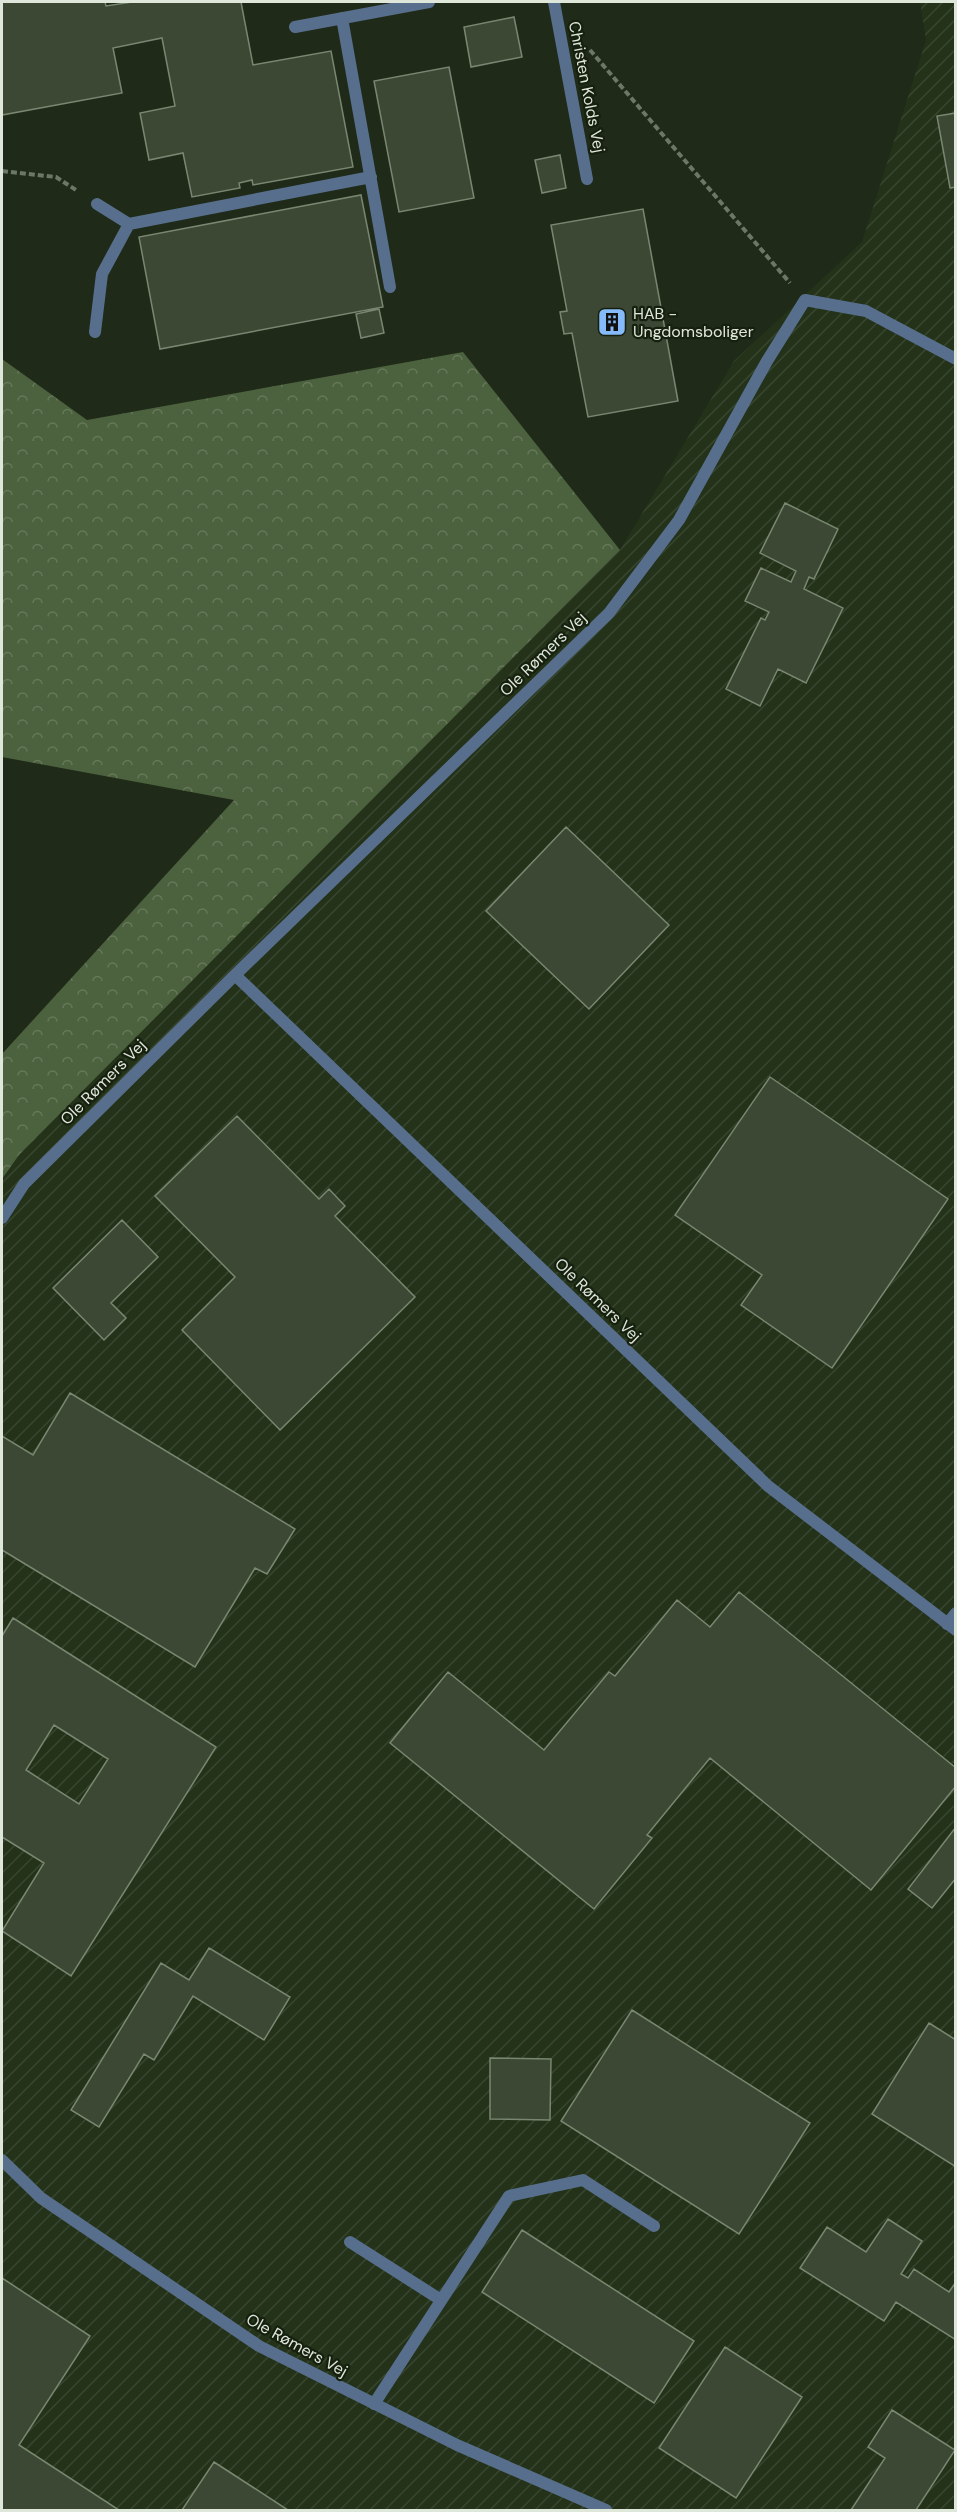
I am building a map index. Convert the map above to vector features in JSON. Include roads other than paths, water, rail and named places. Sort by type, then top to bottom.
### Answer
[{"type":"street","points":[[295,27],[429,2]]},
{"type":"street","name":"Christen Kolds Vej","points":[[554,2],[587,179]]},
{"type":"street","points":[[342,18],[390,287]]},
{"type":"street","points":[[97,204],[129,224],[371,177]]},
{"type":"street","points":[[95,332],[102,274],[129,224]]},
{"type":"street","name":"Ole Rømers Vej","points":[[2,1218],[24,1184],[235,975],[609,614],[679,520],[767,361],[805,300],[866,311],[956,359]]},
{"type":"street","name":"Ole Rømers Vej","points":[[235,975],[768,1486],[951,1627]]},
{"type":"street","points":[[951,1627],[956,1613]]},
{"type":"street","name":"Ole Rømers Vej","points":[[2,2160],[41,2198],[259,2346],[457,2445],[606,2511]]},
{"type":"street","points":[[374,2404],[509,2196],[583,2180],[654,2226]]},
{"type":"street","points":[[350,2242],[441,2300]]},
{"type":"place","name":"HAB - Ungdomsboliger","points":[[612,322]]}]
